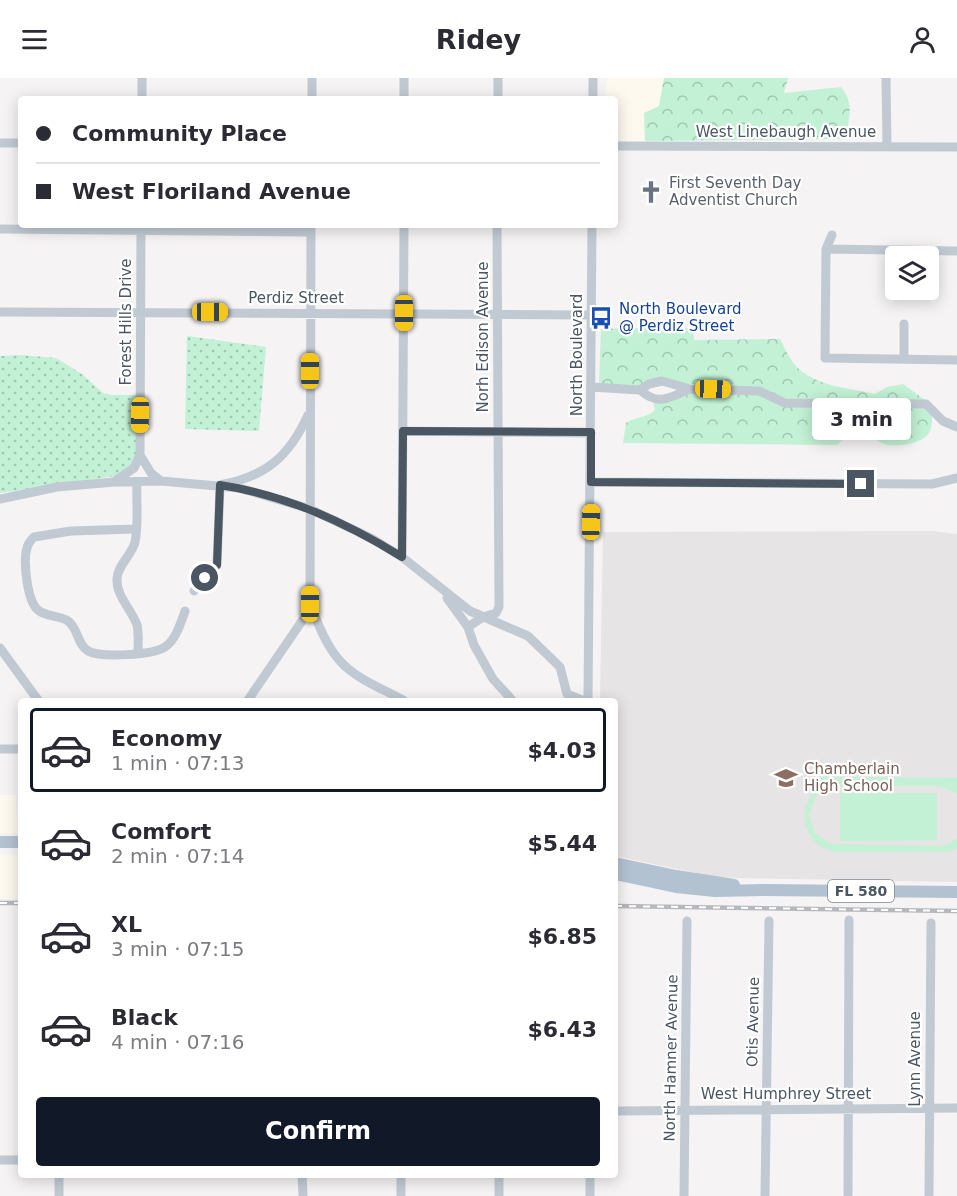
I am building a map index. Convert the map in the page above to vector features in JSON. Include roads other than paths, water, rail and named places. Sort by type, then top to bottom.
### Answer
[{"type":"main road","points":[[0,842],[18,842]]},
{"type":"main road","name":"FL 580","points":[[618,863],[676,876],[765,890]]},
{"type":"main road","name":"FL 580","points":[[618,875],[676,887],[715,891],[957,892]]},
{"type":"street","points":[[142,78],[142,96]]},
{"type":"street","points":[[312,78],[312,96]]},
{"type":"street","points":[[404,78],[404,96]]},
{"type":"street","points":[[498,78],[498,96]]},
{"type":"street","points":[[593,78],[593,96]]},
{"type":"street","points":[[886,78],[887,147]]},
{"type":"street","points":[[0,143],[18,143]]},
{"type":"street","name":"West Linebaugh Avenue","points":[[618,146],[957,147]]},
{"type":"street","name":"Forest Hills Drive","points":[[140,455],[141,228]]},
{"type":"street","points":[[0,229],[311,228],[310,604],[323,636],[340,661],[354,674],[399,698]]},
{"type":"street","points":[[402,557],[404,228]]},
{"type":"street","name":"Norh Edison Avenue","points":[[483,617],[496,613],[499,607],[497,228]]},
{"type":"street","name":"North Boulevard","points":[[588,698],[592,228]]},
{"type":"street","points":[[832,235],[826,249],[825,358],[957,360]]},
{"type":"street","points":[[826,249],[957,251]]},
{"type":"street","name":"Perdiz Street","points":[[0,312],[591,315]]},
{"type":"street","points":[[903,324],[904,359]]},
{"type":"street","points":[[640,390],[649,384],[662,381],[690,388],[759,391],[785,403],[926,404],[943,421],[957,427]]},
{"type":"street","points":[[591,387],[640,390],[656,399],[664,399],[690,388]]},
{"type":"street","points":[[220,485],[241,481],[268,467],[286,452],[298,437],[310,410]]},
{"type":"street","points":[[403,431],[591,432]]},
{"type":"street","points":[[140,455],[151,473],[161,481]]},
{"type":"street","points":[[114,482],[134,468],[140,455]]},
{"type":"street","points":[[591,482],[932,484],[957,478]]},
{"type":"street","points":[[0,499],[57,487],[161,481],[240,488],[310,508],[402,557],[470,611],[528,636],[560,667],[567,698]]},
{"type":"street","points":[[137,482],[136,529],[132,552],[117,575],[116,582],[136,623],[138,653]]},
{"type":"street","points":[[194,591],[217,565],[220,485]]},
{"type":"street","points":[[136,529],[81,530],[34,537],[26,549],[29,592],[32,602],[38,610],[47,615],[67,621],[73,627],[80,643],[93,653],[138,653],[155,651],[167,646],[186,611]]},
{"type":"street","points":[[441,588],[468,627],[474,645],[493,679],[510,698]]},
{"type":"street","points":[[249,698],[304,618],[310,604]]},
{"type":"street","points":[[468,627],[483,617]]},
{"type":"street","points":[[0,648],[38,698]]},
{"type":"street","points":[[0,749],[18,749]]},
{"type":"street","points":[[848,1196],[849,920]]},
{"type":"street","name":"North Hamner Avenue","points":[[684,1196],[687,921]]},
{"type":"street","name":"Otis Avenue","points":[[765,1196],[769,921]]},
{"type":"street","name":"Lynn Avenue","points":[[929,1196],[931,922]]},
{"type":"street","name":"West Humphrey Street","points":[[618,1111],[957,1108]]},
{"type":"street","points":[[0,1160],[18,1160]]},
{"type":"street","points":[[59,1178],[59,1196]]},
{"type":"street","points":[[302,1178],[303,1196]]},
{"type":"street","points":[[401,1178],[401,1196]]},
{"type":"street","points":[[499,1178],[499,1196]]},
{"type":"street","points":[[590,1178],[590,1196]]},
{"type":"railway","points":[[0,903],[18,903]]},
{"type":"railway","points":[[618,906],[957,911]]},
{"type":"place","name":"First Seventh Day Adventist Church","points":[[651,192]]},
{"type":"place","name":"North Boulevard @ Perdiz Street","points":[[601,318]]},
{"type":"place","name":"Chamberlain High School","points":[[786,778]]}]
